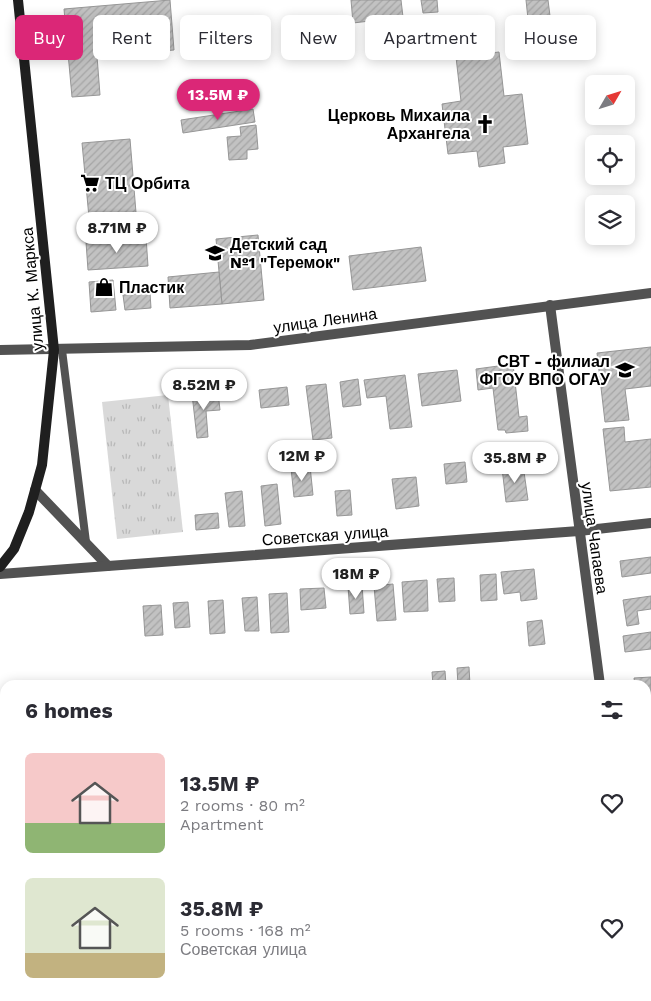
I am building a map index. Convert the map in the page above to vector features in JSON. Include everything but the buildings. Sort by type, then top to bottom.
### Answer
[{"type":"main road","name":"улица К. Маркса","points":[[0,567],[14,549],[29,512],[42,465],[58,350],[18,0]]},
{"type":"street","name":"улица Ленина","points":[[0,350],[250,345],[651,293]]},
{"type":"street","name":"улица Чапаева","points":[[550,305],[599,680]]},
{"type":"street","points":[[35,490],[108,566]]},
{"type":"street","name":"Советская улица","points":[[0,574],[579,531],[651,523]]},
{"type":"lane","points":[[58,350],[86,542]]},
{"type":"green space","points":[[168,395],[183,532],[117,539],[102,402]]},
{"type":"place","name":"Церковь Михаила Архангела","points":[[485,124]]},
{"type":"place","name":"ТЦ Орбита","points":[[90,183]]},
{"type":"place","name":"Детский сад №1 \"Теремок\"","points":[[215,253]]},
{"type":"place","name":"Пластик","points":[[104,287]]},
{"type":"place","name":"СВТ - филиал ФГОУ ВПО ОГАУ","points":[[625,370]]}]
